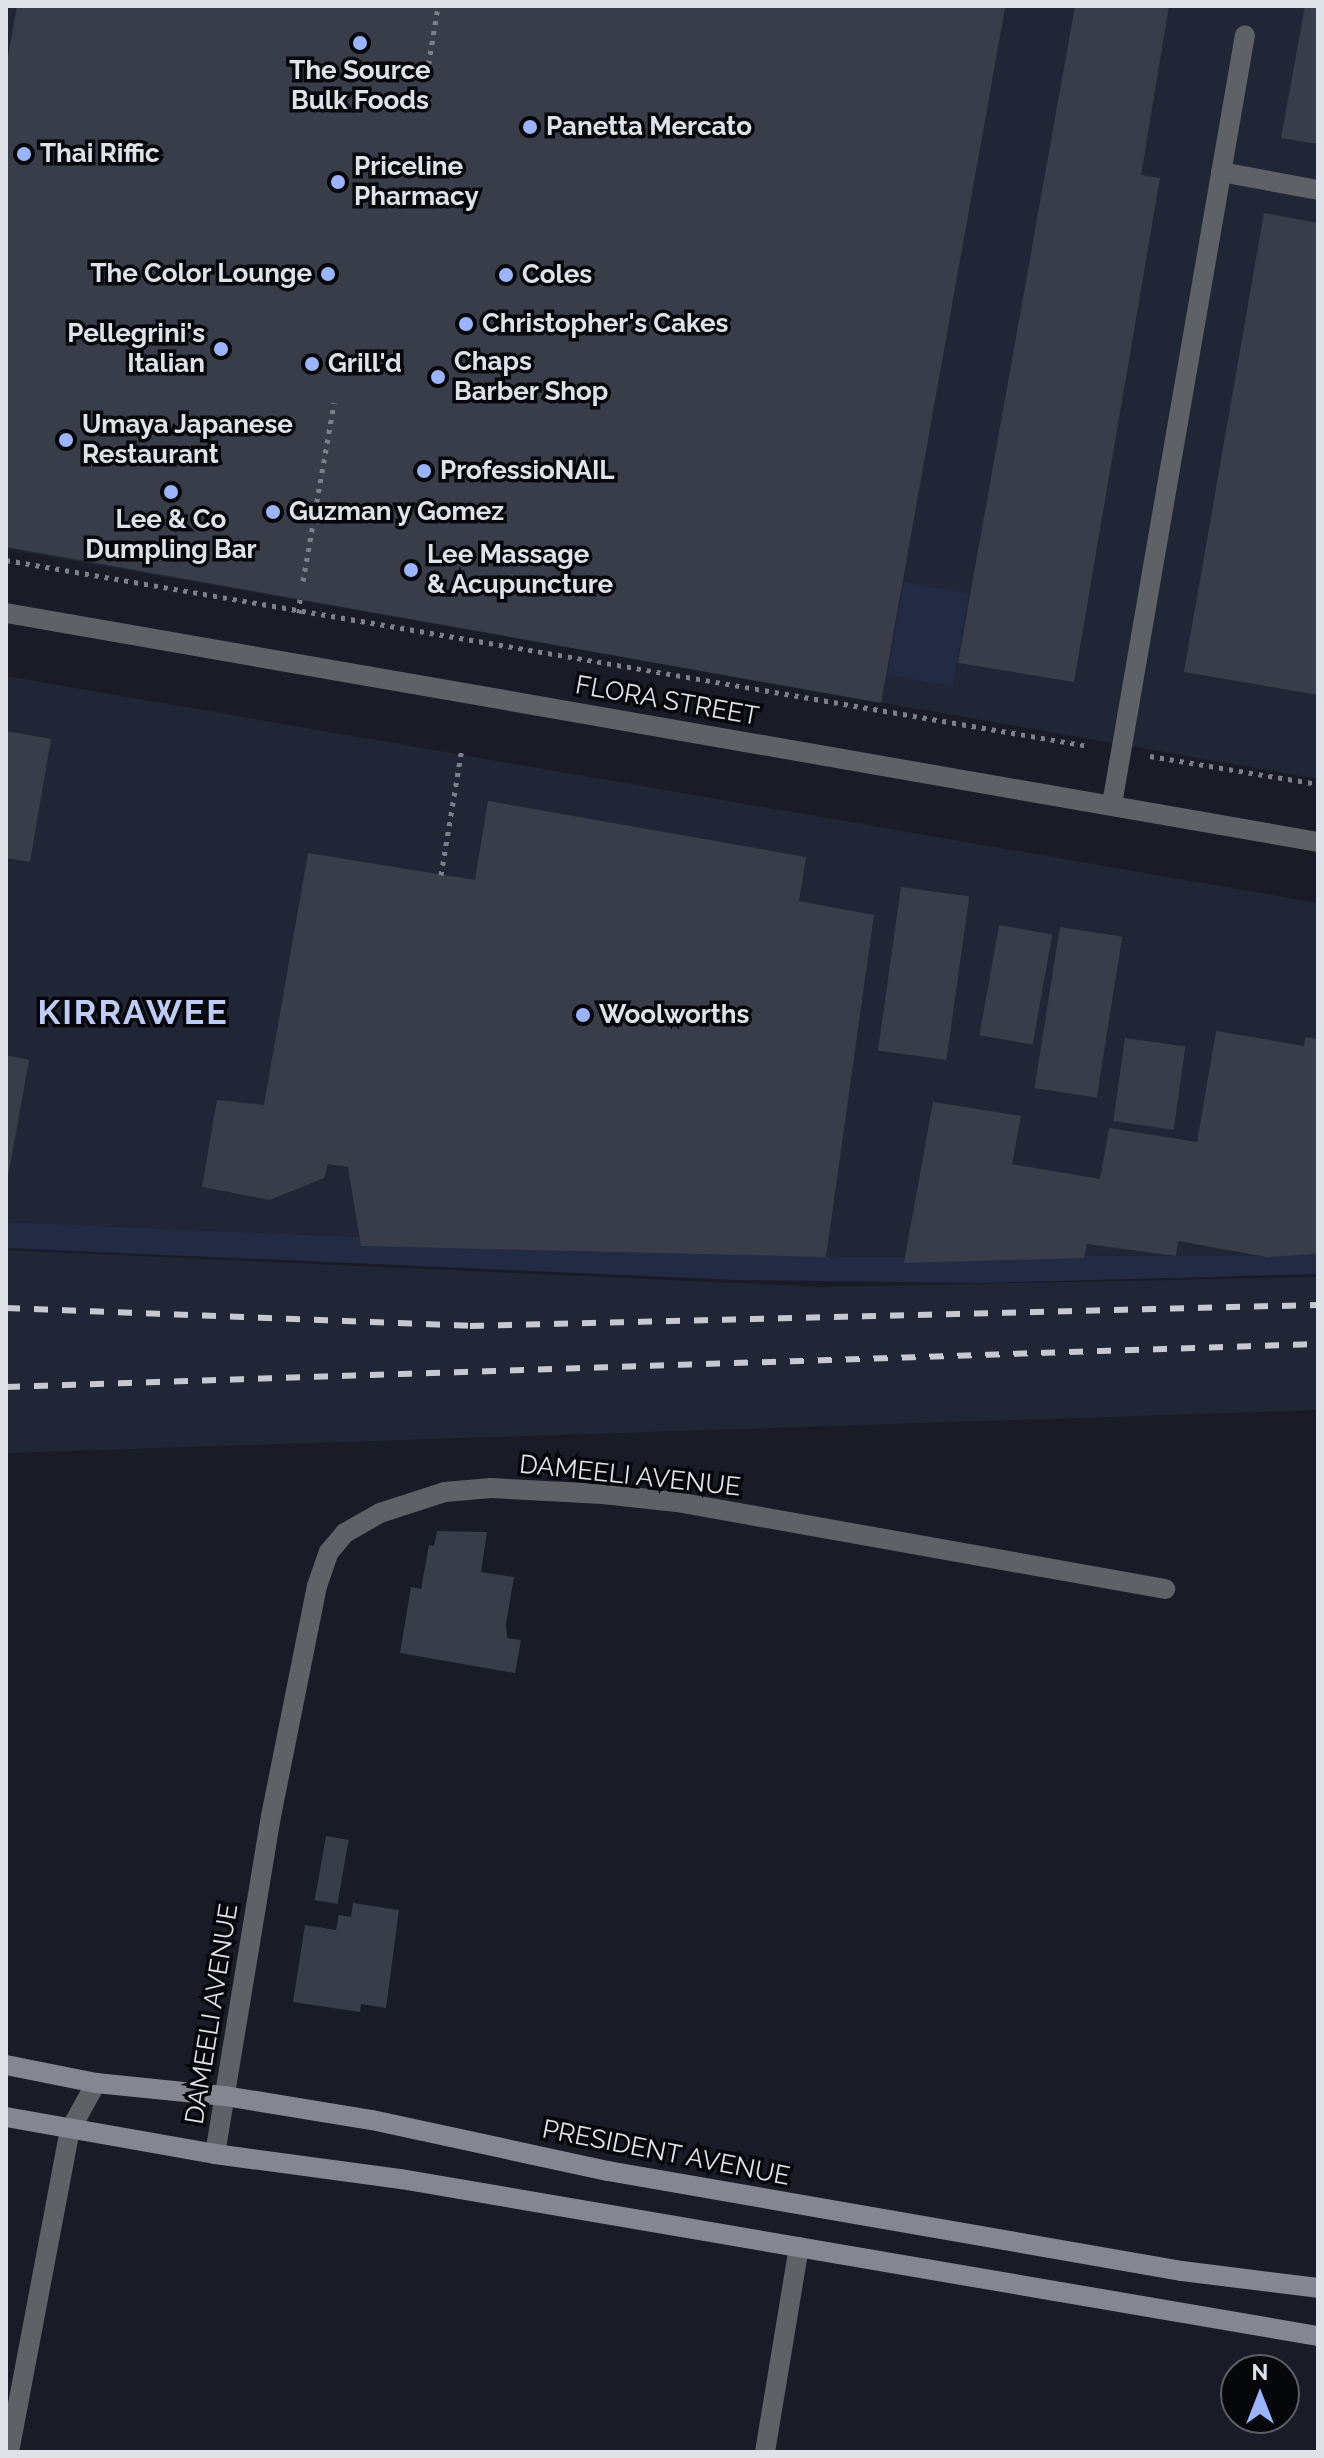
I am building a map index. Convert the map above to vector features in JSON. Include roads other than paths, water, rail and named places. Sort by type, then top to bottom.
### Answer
[{"type":"main road","name":"PRESIDENT AVENUE","points":[[6,2065],[96,2083],[225,2096],[372,2120],[608,2171],[1182,2271],[1318,2288]]},
{"type":"main road","points":[[6,2117],[215,2154],[401,2179],[1318,2336]]},
{"type":"street","points":[[1112,804],[1245,35]]},
{"type":"street","points":[[1221,172],[1318,190]]},
{"type":"street","name":"FLORA STREET","points":[[6,613],[1318,842]]},
{"type":"street","name":"DAMEELI AVENUE","points":[[215,2154],[271,1816],[317,1586],[337,1543],[380,1513],[445,1492],[536,1489],[603,1494],[677,1502],[1165,1589]]},
{"type":"street","points":[[9,2452],[70,2130],[96,2083]]},
{"type":"street","points":[[765,2452],[799,2247]]},
{"type":"railway","points":[[6,1308],[470,1326],[1318,1305]]},
{"type":"railway","points":[[6,1387],[1318,1344]]},
{"type":"place","name":"The Source Bulk Foods","points":[[360,43]]},
{"type":"place","name":"Panetta Mercato","points":[[530,127]]},
{"type":"place","name":"Thai Riffic","points":[[24,154]]},
{"type":"place","name":"Priceline Pharmacy","points":[[338,182]]},
{"type":"place","name":"The Color Lounge","points":[[328,274]]},
{"type":"place","name":"Coles","points":[[506,275]]},
{"type":"place","name":"Christopher's Cakes","points":[[466,324]]},
{"type":"place","name":"Pellegrini's Italian","points":[[221,349]]},
{"type":"place","name":"Grill'd","points":[[312,364]]},
{"type":"place","name":"Chaps Barber Shop","points":[[438,377]]},
{"type":"place","name":"Umaya Japanese Restaurant","points":[[66,440]]},
{"type":"place","name":"ProfessioNAIL","points":[[424,471]]},
{"type":"place","name":"Lee & Co Dumpling Bar","points":[[171,492]]},
{"type":"place","name":"Guzman y Gomez","points":[[273,512]]},
{"type":"place","name":"Lee Massage & Acupuncture","points":[[411,570]]},
{"type":"place","name":"Woolworths","points":[[583,1015]]},
{"type":"district","name":"KIRRAWEE","points":[[133,1013]]}]
